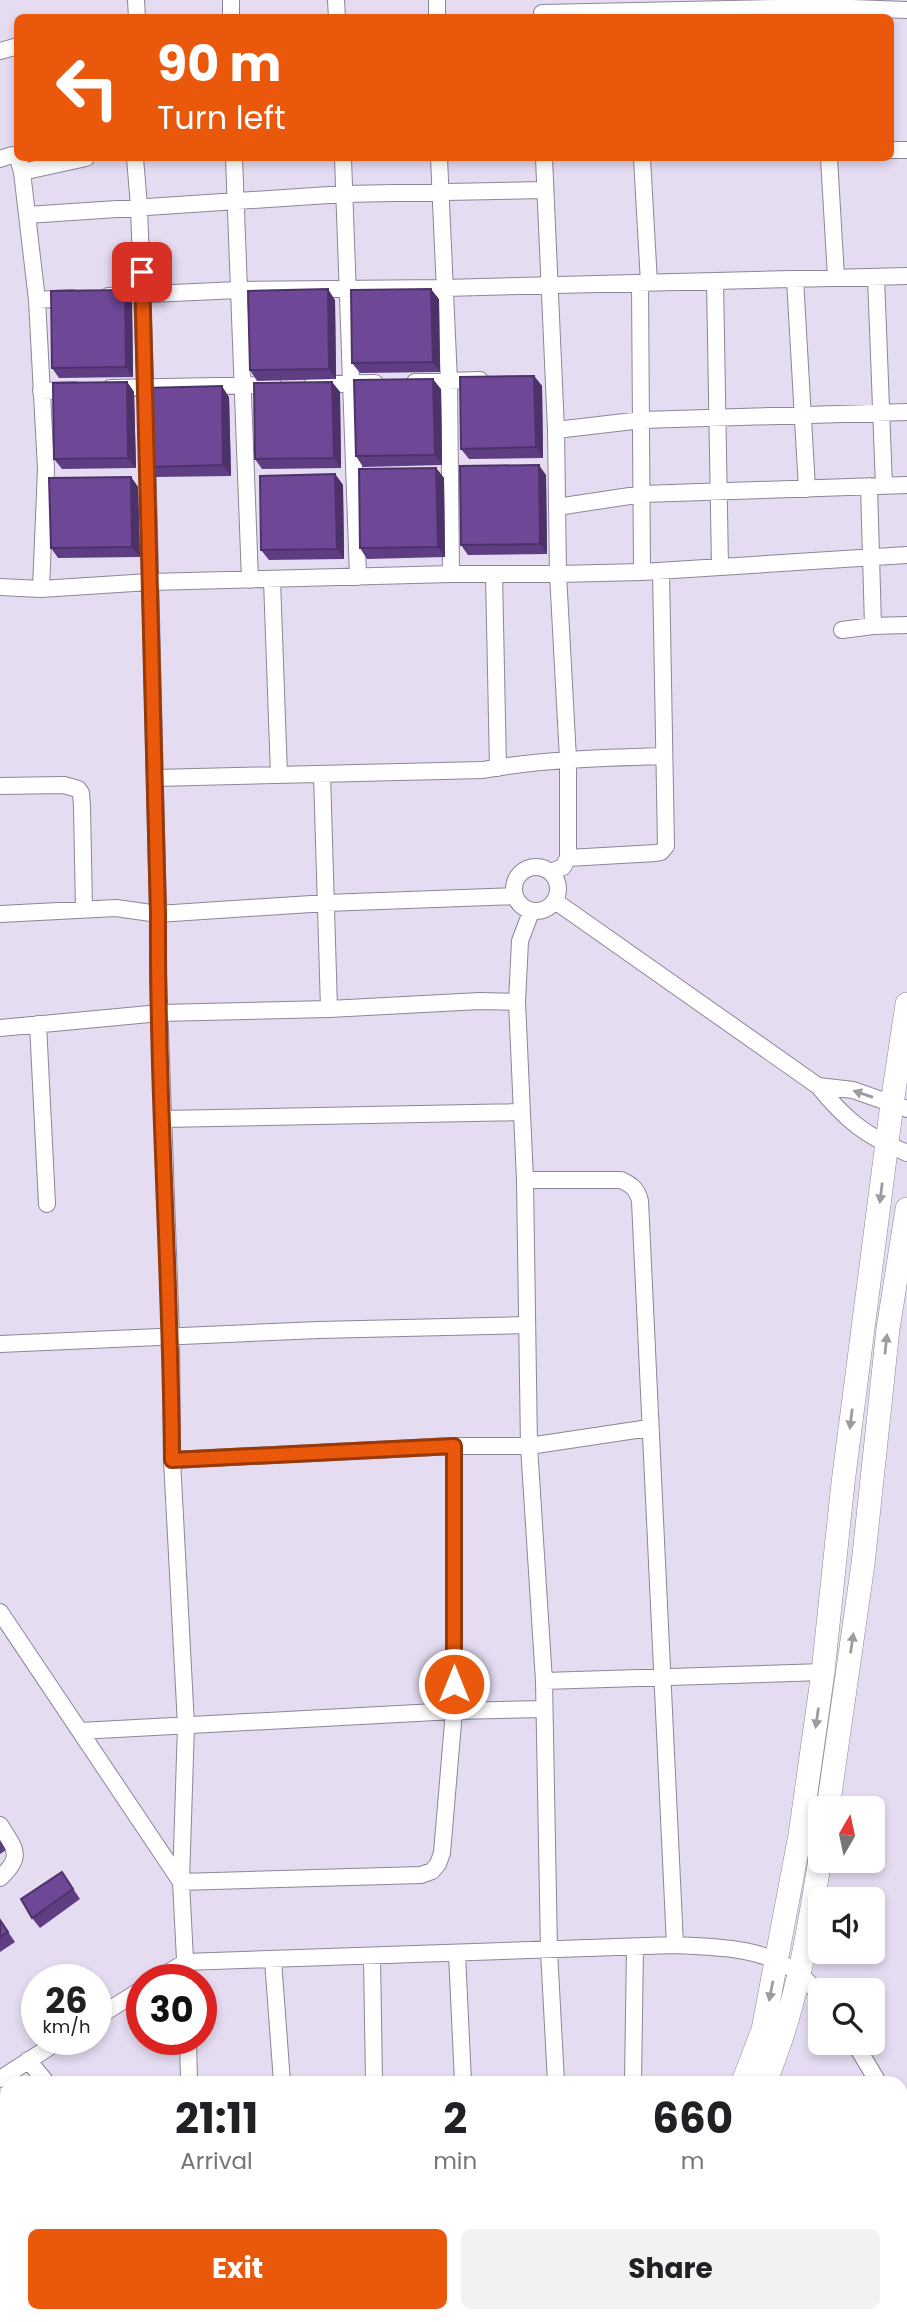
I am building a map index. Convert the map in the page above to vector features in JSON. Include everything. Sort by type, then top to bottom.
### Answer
[{"type":"main road","points":[[745,2076],[763,2030],[800,1835],[823,1672],[843,1483],[897,1149],[907,1004]]},
{"type":"main road","points":[[830,1796],[863,1564],[888,1329],[907,1209]]},
{"type":"main road","points":[[767,2076],[784,2035],[800,1974],[817,1873]]},
{"type":"street","points":[[542,10],[607,13],[639,5],[907,10]]},
{"type":"street","points":[[11,158],[27,215],[37,300],[46,469],[41,589]]},
{"type":"street","points":[[135,161],[145,386],[158,976],[171,1336],[172,1460],[186,1725],[181,1882],[185,1962]]},
{"type":"street","points":[[234,161],[250,580]]},
{"type":"street","points":[[343,161],[358,577]]},
{"type":"street","points":[[439,161],[449,381],[451,574]]},
{"type":"street","points":[[544,161],[549,284],[547,378],[556,430],[558,574],[568,759],[568,858],[563,867],[551,872]]},
{"type":"street","points":[[642,161],[642,572]]},
{"type":"street","points":[[829,161],[836,277]]},
{"type":"street","points":[[27,215],[344,194],[544,190]]},
{"type":"street","points":[[37,300],[238,290],[444,288],[907,276]]},
{"type":"street","points":[[873,625],[870,556],[881,413],[876,277]]},
{"type":"street","points":[[795,279],[807,489]]},
{"type":"street","points":[[715,281],[720,567]]},
{"type":"street","points":[[41,391],[145,386],[502,379]]},
{"type":"street","points":[[556,430],[642,420],[907,412]]},
{"type":"street","points":[[557,507],[643,494],[907,485]]},
{"type":"street","points":[[0,587],[41,589],[149,582],[642,572],[907,555]]},
{"type":"street","points":[[568,858],[661,852],[667,841],[663,756],[661,571]]},
{"type":"street","points":[[494,574],[498,768]]},
{"type":"street","points":[[272,580],[279,775]]},
{"type":"street","points":[[842,630],[873,625],[907,625]]},
{"type":"street","points":[[155,778],[483,770],[568,759],[663,756]]},
{"type":"street","points":[[322,774],[329,1009]]},
{"type":"street","points":[[0,786],[64,785],[78,789],[81,793],[84,909]]},
{"type":"street","points":[[528,867],[540,867],[551,872],[557,881],[558,891],[549,908],[531,912],[520,906],[514,896],[513,884],[519,874],[528,867]]},
{"type":"street","points":[[0,914],[116,908],[158,914],[326,903],[514,896]]},
{"type":"street","points":[[555,901],[818,1086],[840,1113],[866,1134],[897,1149]]},
{"type":"street","points":[[531,912],[520,941],[517,1002],[525,1180],[529,1446],[544,1681],[548,1951],[555,2076]]},
{"type":"street","points":[[0,1028],[160,1013],[329,1009],[480,1001],[517,1002]]},
{"type":"street","points":[[38,1024],[47,1204]]},
{"type":"street","points":[[818,1086],[853,1090],[899,1107]]},
{"type":"street","points":[[162,1119],[522,1112]]},
{"type":"street","points":[[525,1180],[621,1180],[632,1185],[640,1201],[649,1428],[665,1678],[675,1945]]},
{"type":"street","points":[[0,1344],[527,1325]]},
{"type":"street","points":[[172,1460],[454,1446],[529,1446],[649,1428]]},
{"type":"street","points":[[181,1882],[421,1875],[432,1871],[438,1864],[443,1846],[454,1711],[454,1446]]},
{"type":"street","points":[[0,1612],[181,1882]]},
{"type":"street","points":[[544,1681],[823,1672]]},
{"type":"street","points":[[80,1731],[454,1711],[544,1709]]},
{"type":"street","points":[[0,1825],[13,1845],[16,1856],[12,1867],[0,1878]]},
{"type":"street","points":[[182,1964],[675,1945],[755,1953],[777,1960],[800,1974],[808,1983]]},
{"type":"street","points":[[633,2076],[635,1947]]},
{"type":"street","points":[[457,1954],[463,2076]]},
{"type":"street","points":[[372,1956],[374,2076]]},
{"type":"street","points":[[273,1960],[282,2076]]},
{"type":"street","points":[[4,2076],[36,2055]]},
{"type":"street","points":[[188,2055],[189,2076]]},
{"type":"street","points":[[862,2055],[874,2076]]},
{"type":"street","points":[[28,2060],[41,2076]]},
{"type":"building","points":[[328,289],[329,369],[250,370],[248,291]]},
{"type":"building","points":[[431,289],[433,362],[352,363],[351,290]]},
{"type":"building","points":[[125,290],[126,367],[52,368],[51,291]]},
{"type":"building","points":[[534,376],[536,447],[461,449],[460,377]]},
{"type":"building","points":[[433,379],[435,455],[356,456],[354,380]]},
{"type":"building","points":[[127,382],[128,458],[54,459],[53,383]]},
{"type":"building","points":[[332,382],[334,458],[255,459],[254,383]]},
{"type":"building","points":[[222,386],[223,465],[147,467],[145,388]]},
{"type":"building","points":[[539,465],[540,544],[461,545],[460,466]]},
{"type":"building","points":[[436,468],[438,547],[360,548],[359,469]]},
{"type":"building","points":[[335,474],[337,549],[261,550],[260,476]]},
{"type":"building","points":[[131,477],[132,547],[51,548],[49,478]]},
{"type":"building","points":[[62,1872],[73,1889],[32,1918],[21,1899]]},
{"type":"building","points":[[0,1920],[8,1932],[0,1937]]},
{"type":"route","points":[[142,272],[158,976],[171,1336],[172,1460],[454,1446],[454,1684]]}]
